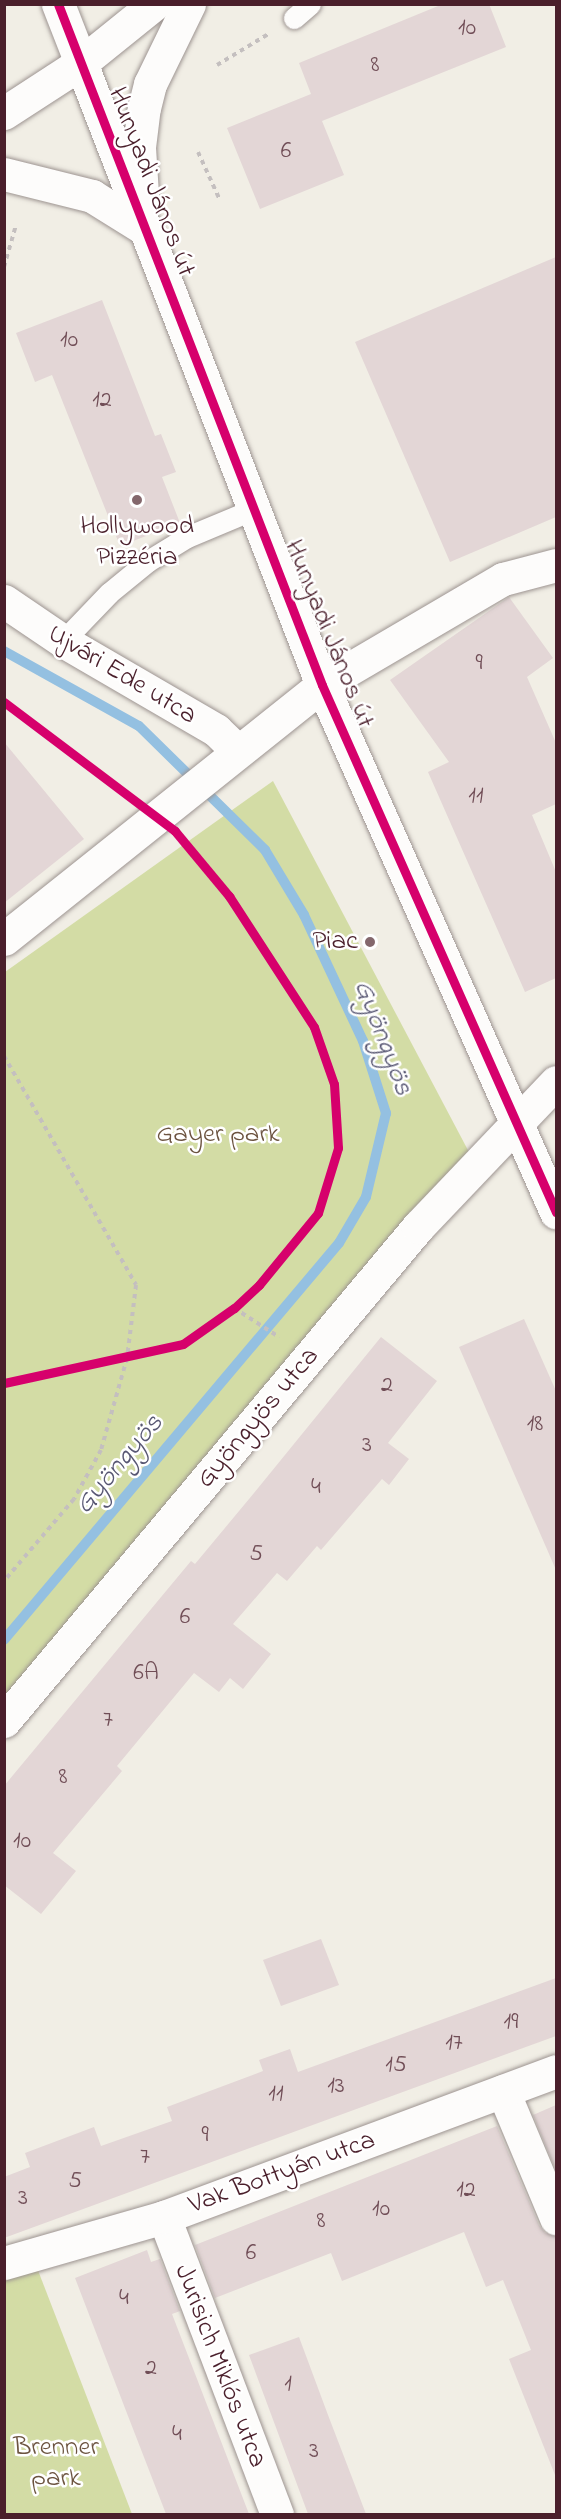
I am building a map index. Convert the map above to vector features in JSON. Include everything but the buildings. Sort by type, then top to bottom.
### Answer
[{"type":"street","name":"Hunyadi János út","points":[[58,4],[322,685],[518,1120],[556,1212]]},
{"type":"street","points":[[4,113],[81,63],[154,4]]},
{"type":"street","name":"Hunyadi János út","points":[[145,229],[139,147],[144,108],[150,84],[189,4]]},
{"type":"street","points":[[4,174],[92,196],[145,229]]},
{"type":"street","points":[[4,939],[322,685],[502,579],[556,565]]},
{"type":"street","name":"Ujvári Ede utca","points":[[4,601],[63,641],[216,730],[231,756]]},
{"type":"street","name":"Gyöngyös utca","points":[[4,1721],[418,1227],[556,1082]]},
{"type":"street","name":"Vak Bottyán utca","points":[[4,2263],[164,2217],[556,2072]]},
{"type":"street","points":[[503,2091],[556,2218]]},
{"type":"street","name":"Jurisich Miklós utca","points":[[164,2217],[276,2514]]},
{"type":"lane","points":[[294,18],[310,4]]},
{"type":"lane","points":[[63,641],[109,593],[148,561],[187,537],[254,509]]},
{"type":"path","points":[[217,65],[294,18]]},
{"type":"path","points":[[198,152],[219,198]]},
{"type":"path","points":[[4,267],[16,225]]},
{"type":"path","points":[[4,1056],[136,1285],[127,1358],[101,1450],[74,1499],[4,1581]]},
{"type":"path","points":[[226,1314],[242,1301]]},
{"type":"path","points":[[234,1308],[286,1341]]},
{"type":"path","points":[[116,1360],[138,1355]]},
{"type":"green space","name":"Gayer park","points":[[273,781],[470,1154],[5,1722],[5,972]]},
{"type":"green space","name":"Brenner park","points":[[34,2260],[132,2514],[5,2514],[4,2270]]},
{"type":"waterway","name":"Gyöngyös","points":[[4,651],[139,726],[265,850],[304,915],[363,1041],[386,1113],[366,1197],[339,1243],[4,1640]]},
{"type":"cycle path","points":[[58,4],[322,685],[556,1212]]},
{"type":"cycle path","points":[[4,702],[175,831],[229,896],[314,1027],[334,1084],[338,1148],[318,1213],[259,1285],[234,1308],[183,1344],[4,1383]]},
{"type":"place","name":"Hollywood Pizzéria","points":[[137,500]]},
{"type":"place","name":"Piac","points":[[370,942]]}]
